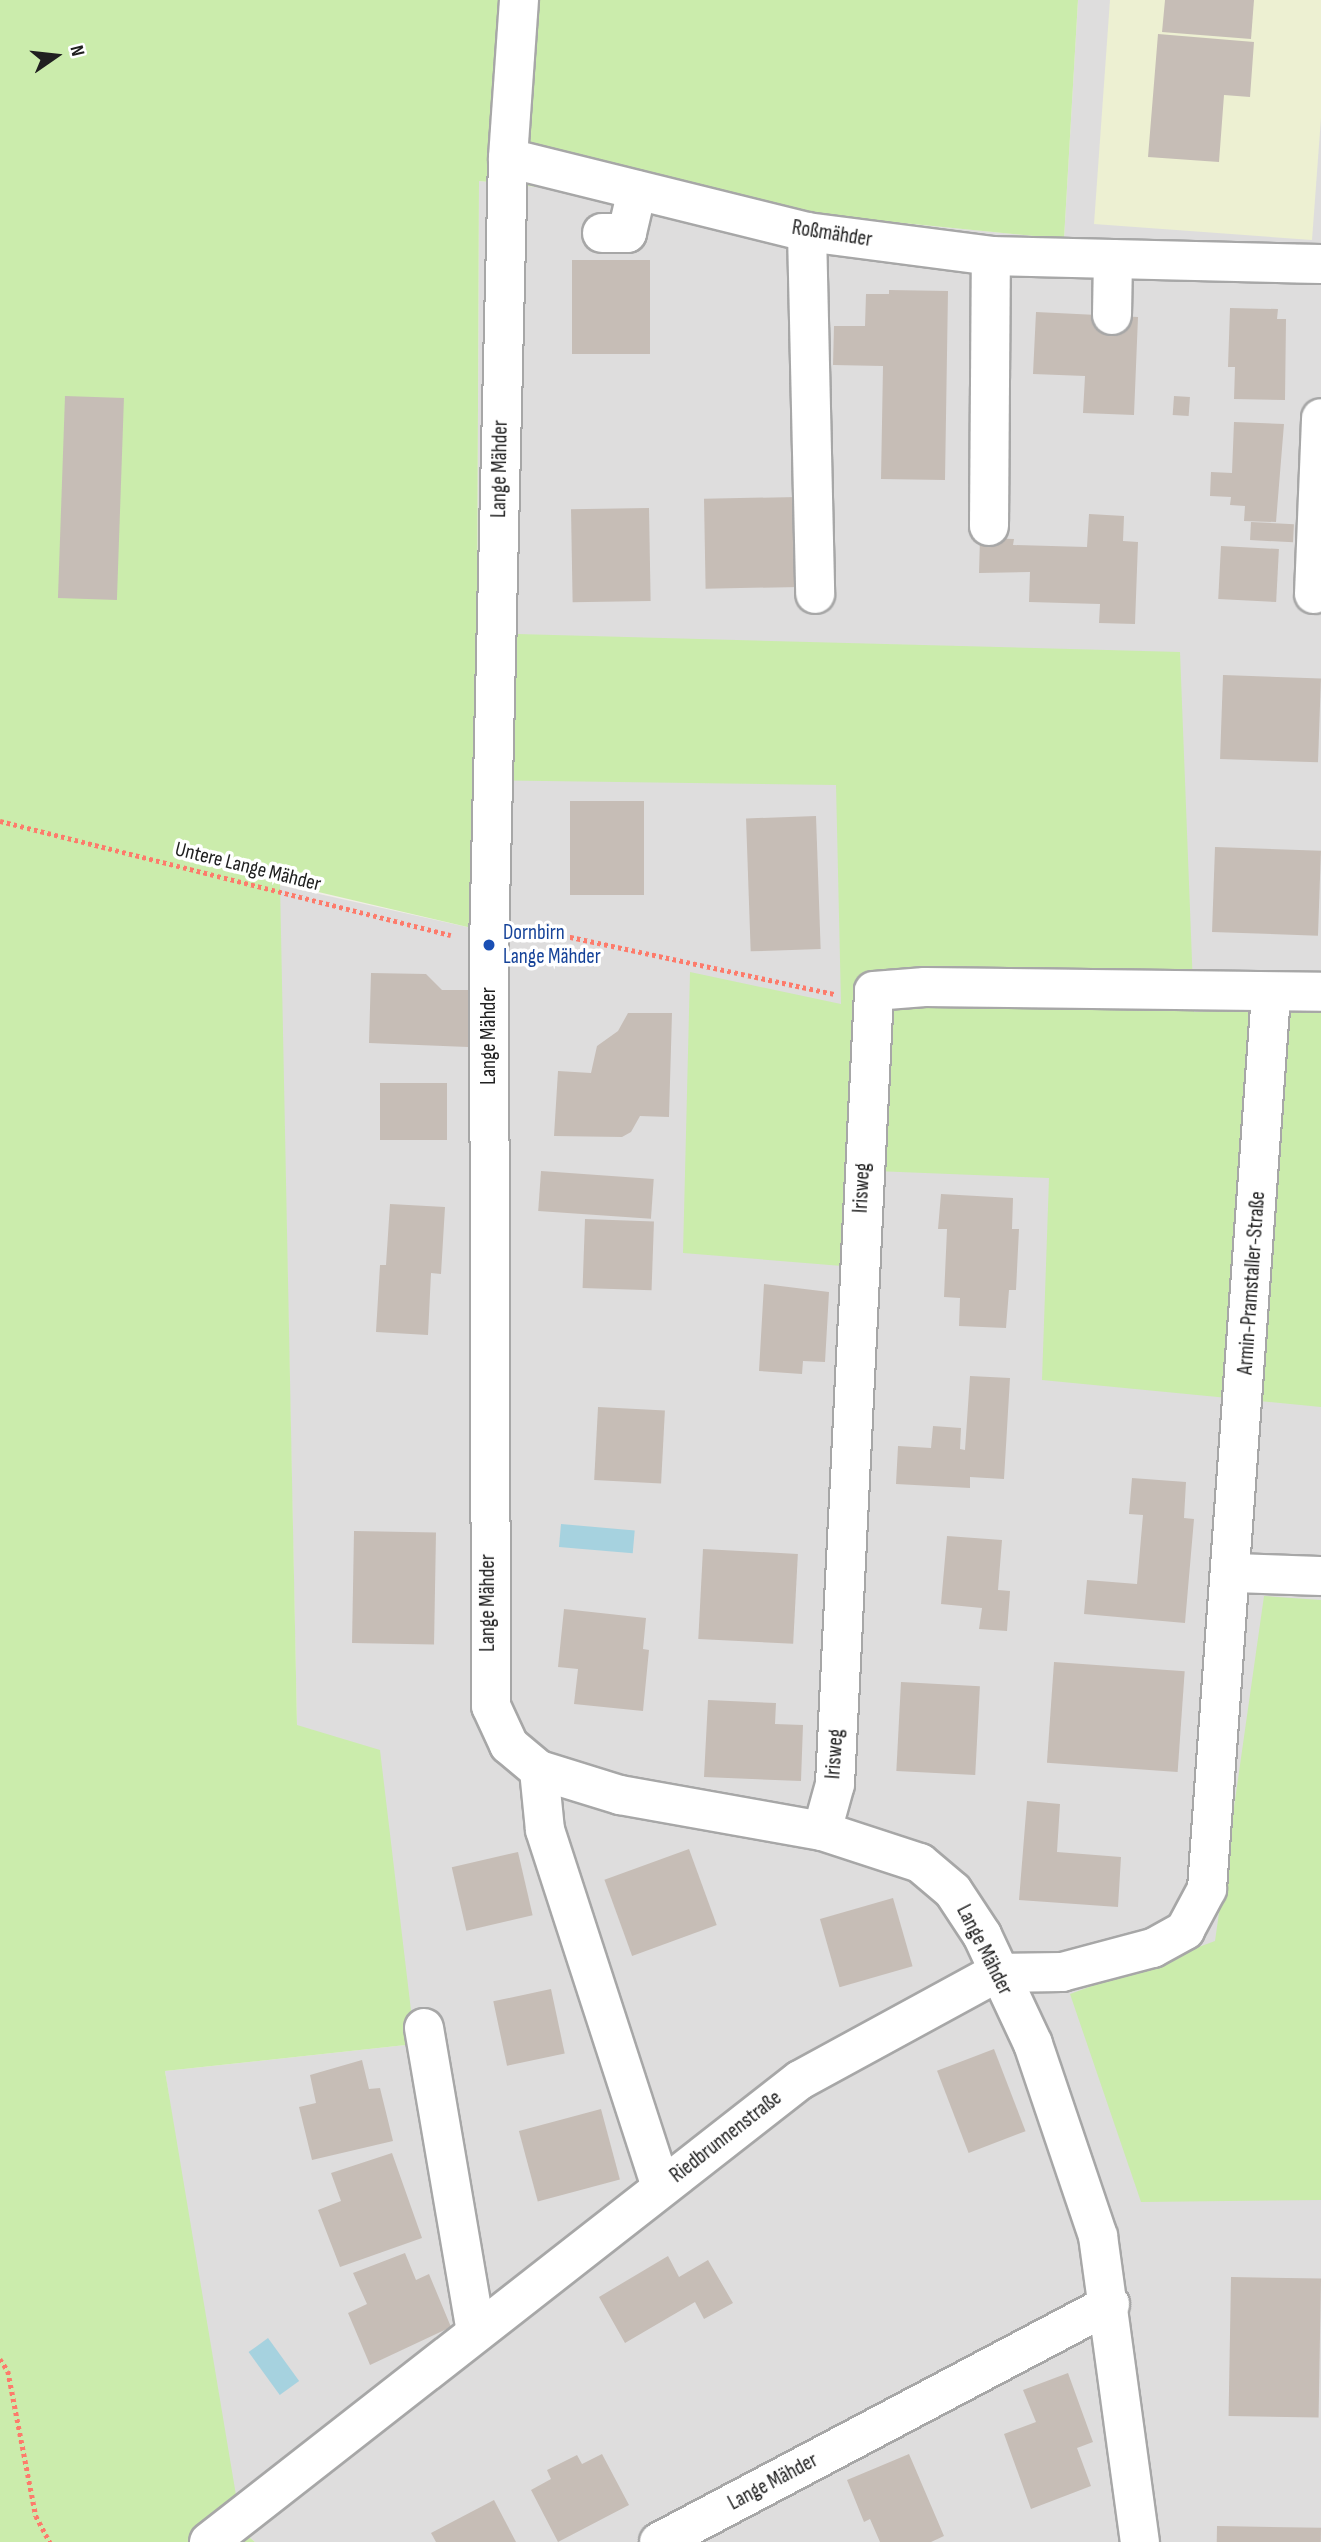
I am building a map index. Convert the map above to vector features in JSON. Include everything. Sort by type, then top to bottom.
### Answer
[{"type":"street","points":[[508,158],[519,0]]},
{"type":"street","name":"Roßmähder","points":[[508,158],[807,232],[991,256],[1321,264]]},
{"type":"street","name":"Lange Mähder","points":[[508,158],[489,932],[491,1706],[509,1745],[539,1770],[620,1795],[822,1831],[920,1863],[953,1891],[982,1935],[996,1973],[1032,2044],[1073,2152],[1098,2236],[1110,2304],[1140,2542]]},
{"type":"street","points":[[602,233],[627,233],[637,190]]},
{"type":"street","points":[[807,232],[815,594]]},
{"type":"street","points":[[989,526],[991,256]]},
{"type":"street","points":[[1112,315],[1113,259]]},
{"type":"street","points":[[1314,594],[1321,418]]},
{"type":"street","points":[[874,991],[925,987],[1271,994],[1321,992]]},
{"type":"street","name":"Irisweg","points":[[822,1831],[835,1784],[874,991]]},
{"type":"street","name":"Armin-Pramstaller-Straße","points":[[996,1973],[1062,1972],[1153,1948],[1185,1930],[1207,1889],[1233,1573],[1271,994]]},
{"type":"street","points":[[1233,1573],[1321,1576]]},
{"type":"street","points":[[539,1770],[545,1830],[661,2187]]},
{"type":"street","name":"Riedbrunnenstraße","points":[[209,2542],[800,2080],[996,1973]]},
{"type":"street","points":[[424,2028],[477,2332]]},
{"type":"street","name":"Lange Mähder","points":[[659,2542],[1110,2304]]},
{"type":"path","name":"Untere Lange Mähder","points":[[0,821],[489,932],[834,994],[874,991]]},
{"type":"path","points":[[0,2359],[8,2371],[36,2516],[50,2542]]},
{"type":"shaded area","points":[[1078,0],[1321,0],[1321,2542],[255,2542],[233,2523],[165,2071],[415,2044],[297,1726],[279,885],[476,929],[479,181],[1064,239]]},
{"type":"green space","points":[[0,0],[1078,0],[1064,239],[479,181],[477,633],[1180,652],[1194,1012],[1321,1006],[1321,1407],[1042,1380],[1049,1178],[850,1170],[842,1266],[683,1253],[690,972],[841,1004],[836,785],[476,780],[476,929],[280,883],[297,1725],[380,1750],[415,2044],[165,2071],[242,2531],[255,2542],[0,2542]]},
{"type":"green space","points":[[1110,0],[1321,0],[1321,118],[1312,240],[1094,224]]},
{"type":"green space","points":[[1264,1596],[1321,1600],[1321,2200],[1141,2202],[1070,1994],[1215,1941]]},
{"type":"water","points":[[561,1524],[635,1530],[633,1553],[559,1547]]},
{"type":"water","points":[[268,2338],[299,2381],[280,2395],[249,2352]]},
{"type":"building","points":[[1165,0],[1254,0],[1251,39],[1162,32]]},
{"type":"building","points":[[1158,34],[1254,42],[1250,97],[1224,95],[1219,162],[1148,157]]},
{"type":"building","points":[[572,260],[650,260],[650,354],[572,354]]},
{"type":"building","points":[[889,290],[948,291],[945,480],[881,479],[883,366],[833,365],[834,326],[865,326],[866,294],[889,294]]},
{"type":"building","points":[[1230,308],[1278,309],[1277,319],[1286,319],[1285,400],[1234,399],[1235,367],[1228,367]]},
{"type":"building","points":[[1036,312],[1138,317],[1134,415],[1083,413],[1085,376],[1033,374]]},
{"type":"building","points":[[65,396],[124,398],[117,600],[58,598]]},
{"type":"building","points":[[1174,396],[1190,397],[1189,416],[1173,415]]},
{"type":"building","points":[[1234,422],[1284,424],[1276,522],[1244,521],[1245,506],[1230,505],[1231,497],[1210,496],[1211,472],[1232,473]]},
{"type":"building","points":[[798,497],[800,587],[706,589],[704,499]]},
{"type":"building","points":[[649,508],[651,601],[573,602],[571,509]]},
{"type":"building","points":[[1089,514],[1124,516],[1123,541],[1138,542],[1135,624],[1099,623],[1100,604],[1029,602],[1030,572],[979,573],[980,538],[1014,539],[1013,545],[1087,547]]},
{"type":"building","points":[[1251,522],[1294,524],[1293,542],[1250,540]]},
{"type":"building","points":[[1221,546],[1279,549],[1276,602],[1218,599]]},
{"type":"building","points":[[1223,675],[1321,678],[1318,762],[1220,759]]},
{"type":"building","points":[[570,801],[644,801],[644,895],[570,895]]},
{"type":"building","points":[[816,816],[821,949],[751,951],[746,818]]},
{"type":"building","points":[[1215,847],[1321,851],[1318,936],[1212,932]]},
{"type":"building","points":[[371,973],[426,974],[442,990],[469,990],[468,1047],[369,1043]]},
{"type":"building","points":[[628,1013],[672,1013],[669,1117],[640,1116],[631,1132],[622,1137],[554,1136],[558,1071],[591,1073],[597,1046],[618,1031]]},
{"type":"building","points":[[380,1083],[447,1083],[447,1140],[380,1140]]},
{"type":"building","points":[[541,1171],[654,1179],[651,1219],[538,1211]]},
{"type":"building","points":[[941,1194],[1013,1198],[1012,1229],[1019,1229],[1016,1290],[1009,1290],[1006,1328],[959,1326],[960,1298],[944,1297],[947,1229],[938,1229]]},
{"type":"building","points":[[390,1204],[445,1207],[441,1274],[431,1273],[428,1335],[376,1332],[380,1265],[386,1265]]},
{"type":"building","points":[[585,1219],[654,1221],[652,1290],[583,1288]]},
{"type":"building","points":[[764,1284],[829,1292],[825,1362],[803,1361],[802,1374],[759,1371]]},
{"type":"building","points":[[970,1376],[1010,1378],[1004,1479],[970,1477],[970,1488],[896,1484],[898,1446],[931,1448],[933,1426],[961,1428],[960,1449],[965,1450]]},
{"type":"building","points":[[598,1407],[665,1411],[661,1483],[594,1480]]},
{"type":"building","points":[[1132,1478],[1186,1482],[1184,1518],[1194,1519],[1185,1623],[1084,1614],[1087,1580],[1137,1584],[1143,1515],[1129,1514]]},
{"type":"building","points":[[354,1531],[436,1532],[434,1644],[352,1643]]},
{"type":"building","points":[[947,1536],[1002,1540],[998,1590],[1010,1591],[1007,1631],[979,1629],[982,1608],[941,1604]]},
{"type":"building","points":[[703,1549],[798,1554],[793,1644],[698,1639]]},
{"type":"building","points":[[564,1609],[646,1618],[643,1649],[649,1650],[643,1711],[574,1704],[578,1669],[558,1667]]},
{"type":"building","points":[[1054,1662],[1185,1671],[1178,1772],[1047,1763]]},
{"type":"building","points":[[901,1682],[980,1686],[975,1775],[896,1771]]},
{"type":"building","points":[[708,1700],[776,1703],[775,1724],[803,1725],[801,1781],[704,1777]]},
{"type":"building","points":[[1027,1801],[1060,1804],[1057,1852],[1121,1857],[1118,1907],[1019,1900]]},
{"type":"building","points":[[689,1849],[717,1925],[632,1956],[604,1880]]},
{"type":"building","points":[[518,1852],[533,1915],[466,1931],[452,1867]]},
{"type":"building","points":[[893,1898],[913,1966],[840,1987],[820,1919]]},
{"type":"building","points":[[551,1989],[565,2054],[507,2066],[493,2001]]},
{"type":"building","points":[[994,2049],[1026,2131],[969,2153],[937,2071]]},
{"type":"building","points":[[362,2060],[369,2089],[380,2088],[393,2141],[312,2160],[299,2107],[316,2103],[310,2075]]},
{"type":"building","points":[[601,2109],[620,2180],[538,2202],[519,2131]]},
{"type":"building","points":[[392,2153],[422,2238],[340,2267],[318,2210],[341,2201],[331,2173]]},
{"type":"building","points":[[405,2253],[416,2280],[429,2274],[451,2327],[370,2365],[348,2313],[367,2304],[353,2273]]},
{"type":"building","points":[[668,2256],[679,2277],[708,2260],[733,2303],[704,2319],[695,2302],[625,2343],[599,2297]]},
{"type":"building","points":[[1231,2277],[1321,2279],[1319,2418],[1229,2416]]},
{"type":"building","points":[[1068,2373],[1093,2442],[1077,2448],[1091,2486],[1031,2509],[1004,2434],[1036,2422],[1023,2390]]},
{"type":"building","points":[[602,2454],[629,2505],[558,2542],[531,2490],[551,2479],[547,2470],[577,2455],[582,2464]]},
{"type":"building","points":[[909,2454],[944,2536],[931,2542],[880,2542],[870,2519],[864,2522],[847,2480]]},
{"type":"building","points":[[494,2500],[516,2542],[436,2542],[431,2533]]},
{"type":"building","points":[[1217,2526],[1321,2528],[1321,2542],[1217,2542]]},
{"type":"place","name":"Dornbirn Lange Mähder","points":[[489,945]]}]
